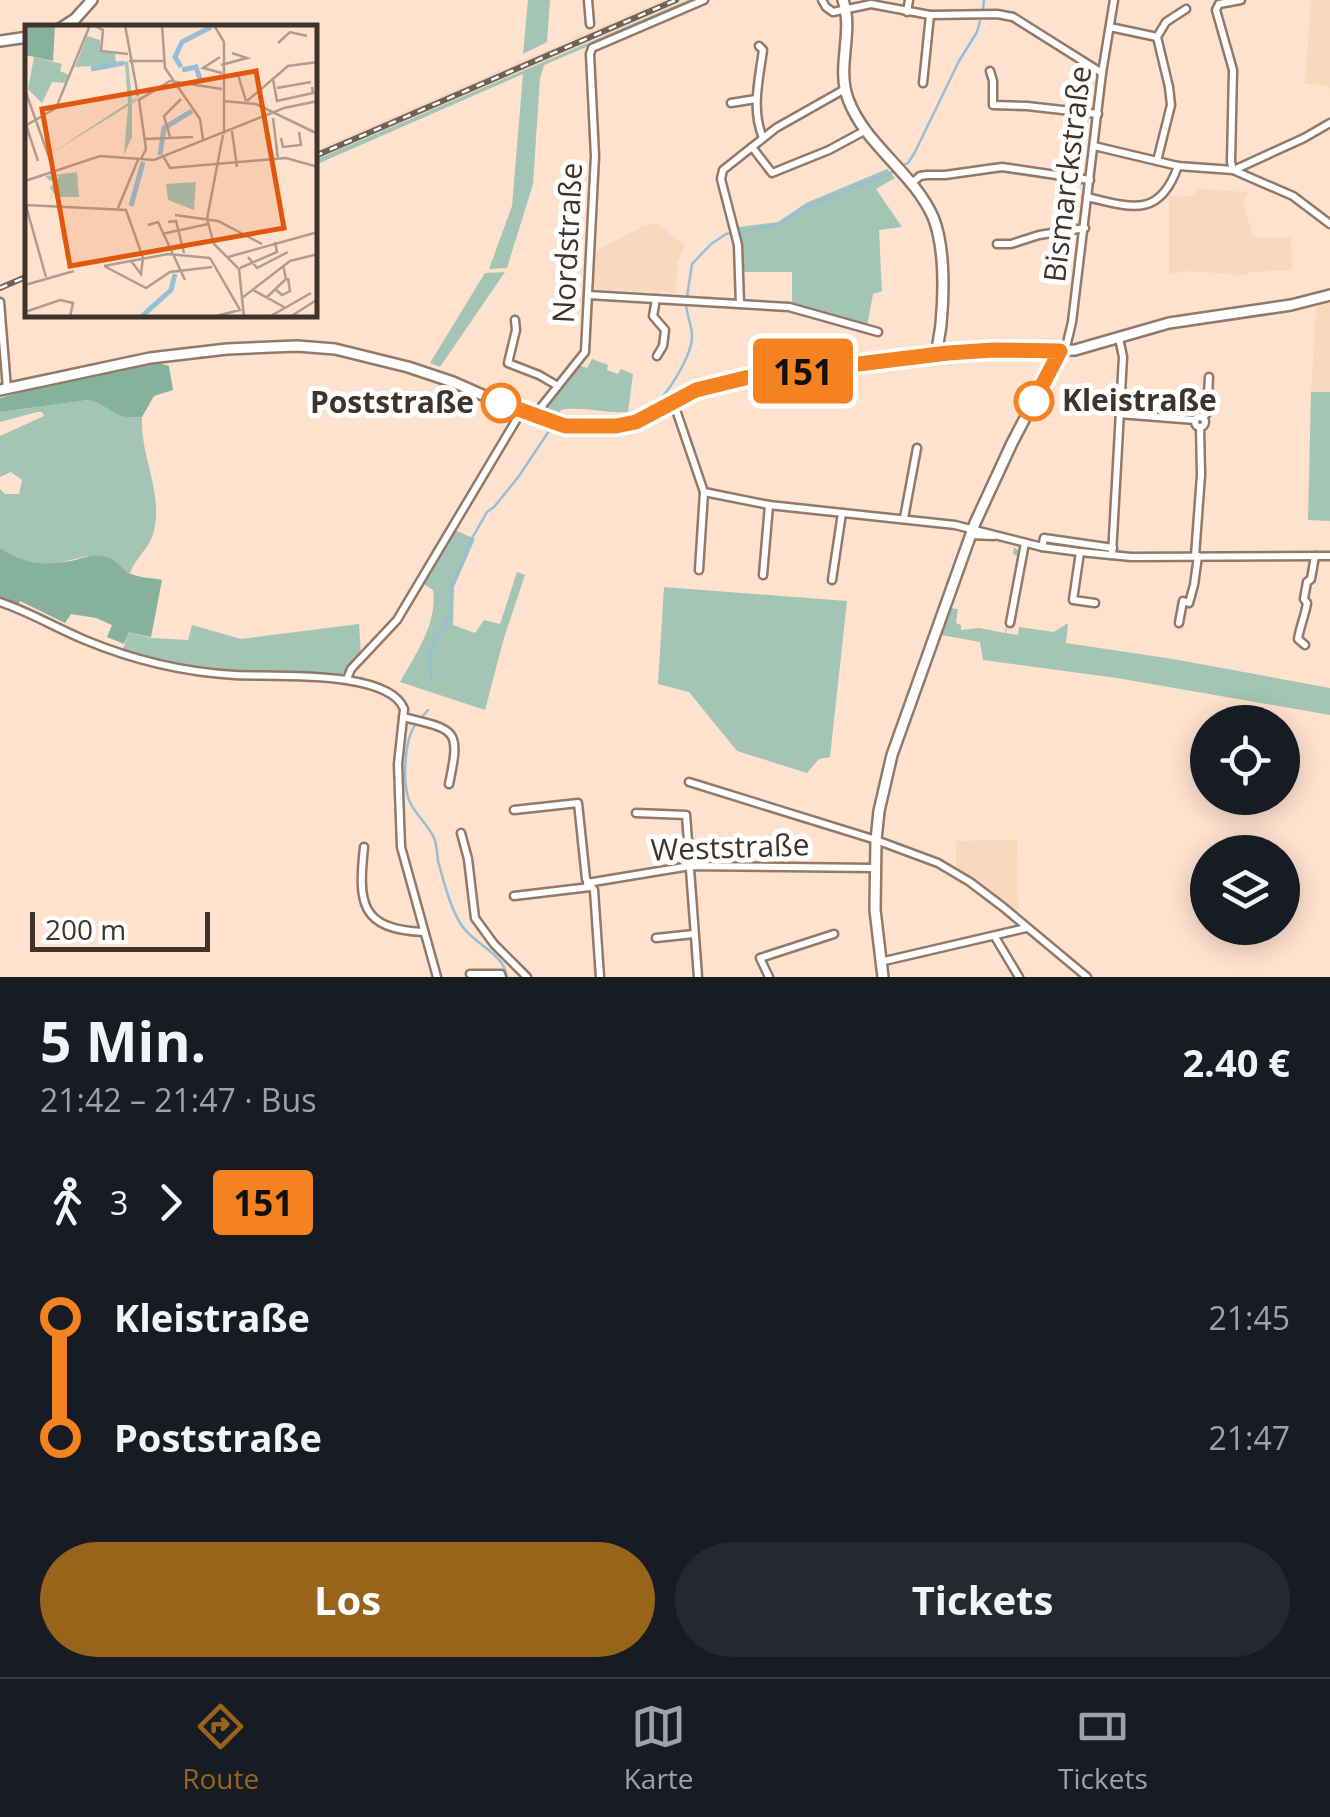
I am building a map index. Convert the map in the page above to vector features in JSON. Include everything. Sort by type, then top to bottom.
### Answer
[{"type":"main road","points":[[66,25],[92,0]]},
{"type":"main road","points":[[844,5],[845,89],[855,114],[928,208],[937,230],[943,354]]},
{"type":"main road","points":[[0,41],[25,38]]},
{"type":"main road","points":[[3,390],[150,358],[227,348],[297,346],[335,349],[408,367],[521,412],[572,426],[616,426],[636,422],[686,394],[719,383],[943,354],[1075,350],[1170,323],[1330,295]]},
{"type":"main road","points":[[883,977],[876,840],[897,738],[972,532],[1060,351]]},
{"type":"street","points":[[588,0],[590,24]]},
{"type":"street","name":"Nordstraße","points":[[534,416],[585,352],[595,156],[592,48],[704,0]]},
{"type":"street","points":[[822,0],[833,12],[844,5],[871,4],[930,15],[1007,16],[1022,21],[1102,73]]},
{"type":"street","points":[[908,12],[909,0]]},
{"type":"street","name":"Bismarckstraße","points":[[1060,351],[1067,342],[1072,322],[1114,0]]},
{"type":"street","points":[[1233,170],[1234,70],[1216,10],[1219,4],[1241,0]]},
{"type":"street","points":[[1157,161],[1171,105],[1156,38],[1166,22],[1186,10]]},
{"type":"street","points":[[923,84],[930,15]]},
{"type":"street","points":[[1110,27],[1156,38]]},
{"type":"street","points":[[759,46],[763,50],[756,99],[763,138]]},
{"type":"street","points":[[990,71],[994,105],[1098,114]]},
{"type":"street","points":[[740,304],[737,236],[721,174],[797,114],[845,89]]},
{"type":"street","points":[[731,103],[756,99]]},
{"type":"street","points":[[1233,170],[1330,123]]},
{"type":"street","points":[[752,147],[772,173],[866,130]]},
{"type":"street","points":[[1094,146],[1178,166],[1233,170],[1292,196],[1330,224]]},
{"type":"street","points":[[1088,198],[1137,208],[1152,204],[1178,166]]},
{"type":"street","points":[[911,184],[927,174],[946,175],[990,167],[1090,180]]},
{"type":"street","points":[[997,244],[1084,228]]},
{"type":"street","points":[[588,294],[789,306],[878,332]]},
{"type":"street","points":[[656,298],[654,316],[665,330],[657,356]]},
{"type":"street","points":[[0,302],[3,390]]},
{"type":"street","points":[[515,320],[508,363],[558,386]]},
{"type":"street","points":[[1112,551],[1123,357],[1119,338]]},
{"type":"street","points":[[1179,623],[1183,602],[1190,603],[1194,585],[1199,422],[1206,413],[1209,377]]},
{"type":"street","points":[[675,407],[704,492],[699,570]]},
{"type":"street","points":[[348,680],[351,668],[397,620],[521,412]]},
{"type":"street","points":[[1120,414],[1199,422]]},
{"type":"street","points":[[904,518],[917,448]]},
{"type":"street","points":[[704,492],[769,505],[904,518],[1042,547],[1112,551]]},
{"type":"street","points":[[762,574],[769,505]]},
{"type":"street","points":[[832,580],[842,512]]},
{"type":"street","points":[[1042,547],[1044,538],[1132,557],[1330,556]]},
{"type":"street","points":[[1010,623],[1024,542]]},
{"type":"street","points":[[1080,552],[1073,600],[1095,604]]},
{"type":"street","points":[[1305,645],[1298,639],[1314,556]]},
{"type":"street","points":[[0,602],[153,664],[235,675],[348,680],[380,689],[401,702],[401,847],[436,977]]},
{"type":"street","points":[[403,717],[446,730],[454,738],[456,749],[449,784]]},
{"type":"street","points":[[689,782],[876,840],[954,872],[1087,977]]},
{"type":"street","points":[[514,810],[578,803],[589,884],[594,890],[600,977]]},
{"type":"street","points":[[636,813],[686,815],[698,977]]},
{"type":"street","points":[[461,833],[475,918],[527,977]]},
{"type":"street","points":[[364,847],[364,894],[372,917],[383,926],[423,932]]},
{"type":"street","name":"Weststraße","points":[[514,896],[690,866],[875,868]]},
{"type":"street","points":[[880,962],[1028,928]]},
{"type":"street","points":[[656,938],[694,934]]},
{"type":"street","points":[[769,977],[760,958],[834,934]]},
{"type":"street","points":[[995,937],[1020,977]]},
{"type":"street","points":[[470,974],[502,977]]},
{"type":"shaded area","points":[[663,0],[688,0],[318,159],[318,149]]},
{"type":"shaded area","points":[[1311,0],[1330,0],[1330,89],[1327,85],[1305,84]]},
{"type":"shaded area","points":[[1198,189],[1248,192],[1243,202],[1253,235],[1291,238],[1292,270],[1234,276],[1189,271],[1169,274],[1169,195],[1192,196]]},
{"type":"shaded area","points":[[656,223],[685,245],[677,264],[676,293],[599,290],[593,285],[596,251]]},
{"type":"shaded area","points":[[1330,302],[1330,392],[1311,392],[1316,307]]},
{"type":"shaded area","points":[[1017,840],[1016,911],[956,867],[956,841]]},
{"type":"green space","points":[[528,0],[550,0],[547,42],[523,54]]},
{"type":"green space","points":[[688,0],[696,0],[544,65],[533,184],[507,268],[489,269],[512,206],[523,74],[318,164],[318,159]]},
{"type":"green space","points":[[887,169],[895,178],[876,189],[902,227],[879,230],[882,291],[873,294],[867,326],[792,304],[792,272],[744,272],[739,227],[778,222],[806,203]]},
{"type":"green space","points":[[505,272],[440,367],[430,363],[485,273]]},
{"type":"green space","points":[[592,359],[608,365],[607,370],[618,374],[621,369],[633,374],[628,412],[569,409],[561,410],[557,419],[543,415],[541,411],[578,365],[587,368]]},
{"type":"green space","points":[[152,361],[169,366],[173,390],[154,396],[142,417],[118,415],[88,400],[0,412],[0,398]]},
{"type":"green space","points":[[1311,392],[1330,392],[1330,521],[1308,520]]},
{"type":"green space","points":[[88,400],[126,416],[142,417],[156,516],[147,547],[130,573],[87,556],[54,564],[26,562],[0,548],[0,489],[5,494],[19,494],[22,480],[11,472],[0,477],[0,436],[44,416],[37,412],[0,422],[0,412]]},
{"type":"green space","points":[[455,530],[475,539],[454,587],[453,625],[475,633],[484,620],[500,624],[517,572],[525,575],[485,710],[400,682],[432,614],[433,590],[424,584]]},
{"type":"green space","points":[[1014,547],[1021,553],[1006,633],[1018,635],[1019,627],[1054,632],[1068,624],[1066,643],[1330,688],[1330,715],[1300,710],[1300,705],[1272,705],[983,660],[980,642],[941,635],[950,608],[958,609],[956,623],[961,630],[979,628],[1005,633],[1017,556],[1013,554]]},
{"type":"green space","points":[[0,548],[36,563],[102,556],[131,574],[162,580],[151,637],[129,632],[124,644],[107,637],[112,625],[96,618],[71,614],[65,623],[20,601],[17,606],[0,600]]},
{"type":"green space","points":[[664,587],[847,601],[830,757],[819,759],[807,773],[737,751],[689,692],[658,684]]},
{"type":"green space","points":[[359,624],[361,654],[337,676],[190,667],[122,652],[129,632],[188,640],[192,625],[241,639]]},
{"type":"waterway","points":[[983,10],[984,0]]},
{"type":"waterway","points":[[902,166],[915,152],[980,21]]},
{"type":"waterway","points":[[687,297],[692,264],[726,234],[780,224],[803,208],[895,171]]},
{"type":"waterway","points":[[563,419],[617,420],[654,405],[673,383],[688,353],[692,336],[686,305]]},
{"type":"waterway","points":[[432,680],[432,645],[450,616],[452,586],[471,540],[487,512],[519,476],[551,428]]},
{"type":"waterway","points":[[421,718],[428,710]]},
{"type":"waterway","points":[[416,724],[407,752],[405,777],[409,798],[434,838],[445,886],[458,919],[501,962],[507,977]]},
{"type":"railway","points":[[318,155],[676,0]]},
{"type":"railway","points":[[0,288],[25,277]]},
{"type":"bus line","name":"151","points":[[501,403],[565,426],[616,426],[648,417],[696,390],[745,378],[948,353],[1060,351],[1034,401]]},
{"type":"place","name":"Kleistraße","points":[[1034,401]]},
{"type":"place","name":"Poststraße","points":[[501,403]]}]
